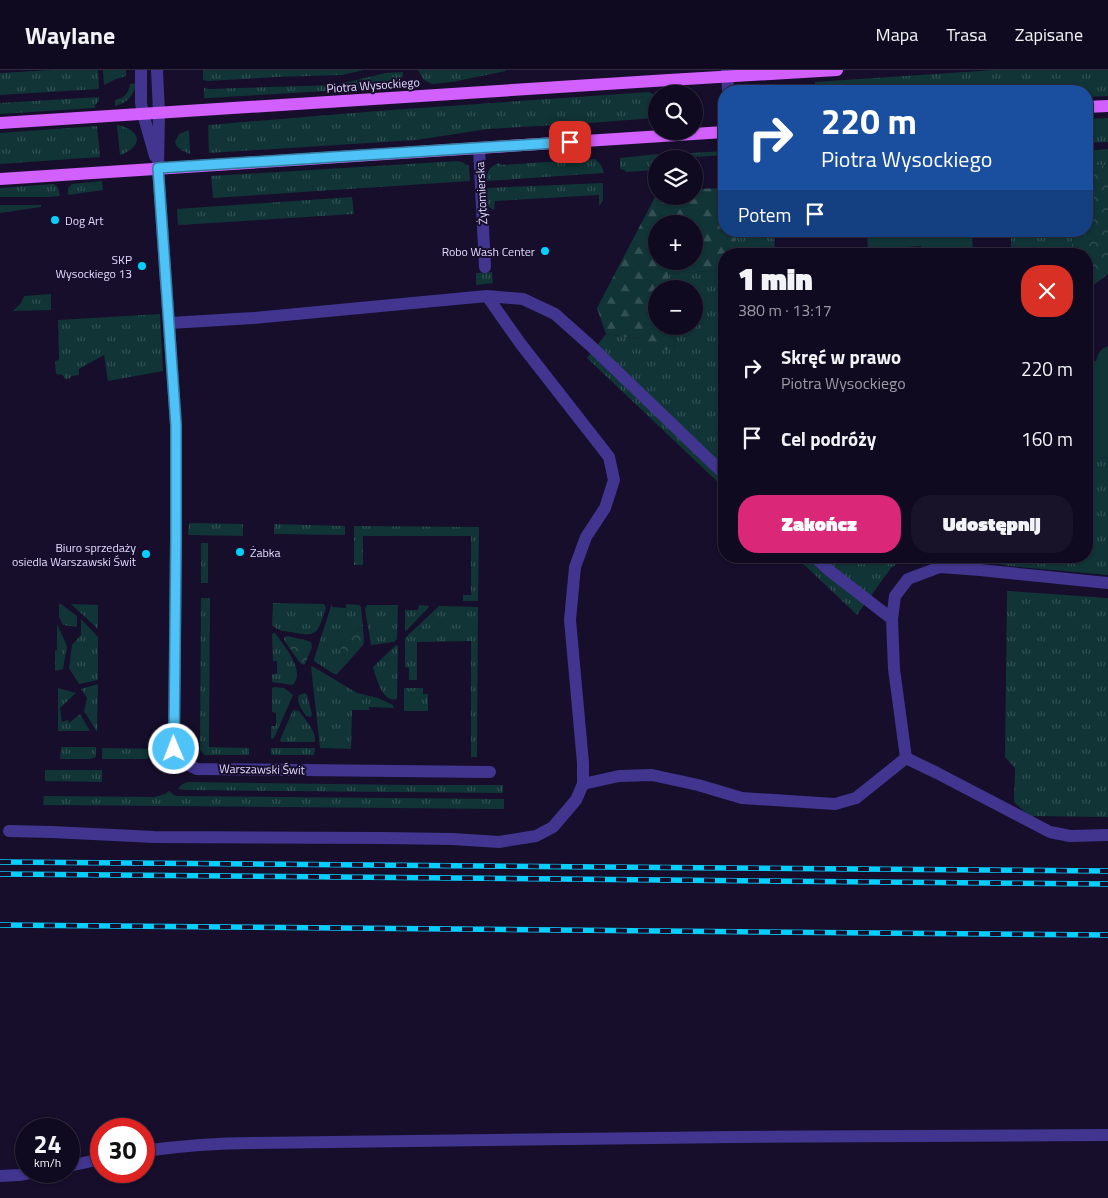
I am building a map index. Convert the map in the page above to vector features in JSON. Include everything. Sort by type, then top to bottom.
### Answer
[{"type":"main road","name":"Piotra Wysockiego","points":[[0,123],[727,73],[837,70]]},
{"type":"main road","points":[[1093,107],[1108,106]]},
{"type":"main road","points":[[0,179],[718,132]]},
{"type":"street","points":[[141,70],[141,103],[158,168]]},
{"type":"street","points":[[157,70],[159,113],[158,168]]},
{"type":"street","name":"Żytomierska","points":[[479,148],[485,267]]},
{"type":"street","name":"Warszawski Świt","points":[[158,168],[170,323],[176,442],[173,740],[174,749],[179,759],[197,769],[490,772]]},
{"type":"street","points":[[170,323],[252,318],[487,296],[523,299],[555,314],[718,468]]},
{"type":"street","points":[[9,832],[154,837],[266,836],[453,839],[499,842],[536,836],[553,827],[576,800],[583,784],[583,763],[570,620],[574,566],[586,537],[605,508],[614,480],[609,457],[520,343],[487,296]]},
{"type":"street","points":[[822,563],[892,619]]},
{"type":"street","points":[[906,758],[894,669],[892,619],[895,596],[908,579],[940,567],[1108,583]]},
{"type":"street","points":[[583,784],[619,776],[652,775],[698,785],[742,798],[834,804],[856,798],[906,758]]},
{"type":"street","points":[[906,758],[1050,832],[1070,836],[1108,835]]},
{"type":"street","points":[[155,1150],[214,1143],[1108,1135]]},
{"type":"street","points":[[0,1176],[15,1175]]},
{"type":"green space","points":[[98,70],[99,89],[0,95],[0,73]]},
{"type":"green space","points":[[103,70],[126,70],[126,76],[104,85]]},
{"type":"green space","points":[[203,70],[364,70],[342,75],[208,81],[203,80]]},
{"type":"green space","points":[[418,70],[506,71],[432,84],[424,80]]},
{"type":"green space","points":[[994,70],[1108,70],[1108,96],[1093,97],[1093,85],[815,85],[815,82]]},
{"type":"green space","points":[[403,72],[400,81],[394,87],[204,98],[204,88],[336,85],[385,73]]},
{"type":"green space","points":[[136,83],[130,98],[115,106],[115,100],[126,95],[130,84]]},
{"type":"green space","points":[[648,92],[648,119],[488,129],[416,140],[209,153],[208,125]]},
{"type":"green space","points":[[99,97],[95,108],[0,114],[0,103]]},
{"type":"green space","points":[[1108,118],[1108,142],[1093,143],[1093,119]]},
{"type":"green space","points":[[117,125],[125,127],[135,134],[137,138],[133,147],[120,155]]},
{"type":"green space","points":[[97,126],[100,157],[0,164],[0,133]]},
{"type":"green space","points":[[189,130],[190,154],[179,148],[175,142],[179,134]]},
{"type":"green space","points":[[1108,149],[1108,165],[1093,166],[1093,150]]},
{"type":"green space","points":[[718,151],[718,155],[703,156],[703,152]]},
{"type":"green space","points":[[648,155],[648,170],[626,172],[620,169],[620,158]]},
{"type":"green space","points":[[595,159],[601,165],[604,173],[487,181],[487,174],[490,169],[500,163],[501,165]]},
{"type":"green space","points":[[457,161],[469,166],[470,181],[213,198],[211,176]]},
{"type":"green space","points":[[1108,165],[1108,274],[1093,285],[1093,248],[1072,248],[1072,237],[1093,237],[1093,166]]},
{"type":"green space","points":[[102,181],[103,190],[68,195],[68,188],[72,184]]},
{"type":"green space","points":[[603,183],[603,199],[599,205],[599,195],[495,201],[494,210],[487,203],[487,188]]},
{"type":"green space","points":[[53,184],[59,190],[60,196],[0,197],[0,188]]},
{"type":"green space","points":[[718,188],[718,237],[736,237],[735,248],[718,248],[718,270],[668,274],[669,280],[648,280],[648,335],[674,335],[675,350],[649,349],[639,339],[606,334],[597,308],[651,205],[703,205],[703,189]]},
{"type":"green space","points":[[352,197],[354,214],[178,225],[177,209]]},
{"type":"green space","points":[[0,205],[41,205],[41,207],[0,213]]},
{"type":"green space","points":[[736,237],[774,237],[775,248],[735,248]]},
{"type":"green space","points":[[867,237],[972,237],[973,248],[921,248],[921,246],[868,248]]},
{"type":"green space","points":[[1011,237],[1072,237],[1072,248],[1011,248]]},
{"type":"green space","points":[[718,270],[718,482],[587,358],[606,334],[639,339],[675,350],[674,335],[703,335],[703,280],[669,280],[668,274]]},
{"type":"green space","points":[[492,272],[493,283],[476,285],[476,273]]},
{"type":"green space","points":[[51,294],[51,310],[13,311],[21,303],[24,296]]},
{"type":"green space","points":[[160,314],[163,371],[108,381],[104,355],[79,369],[79,375],[65,379],[63,375],[56,374],[55,361],[59,360],[58,320]]},
{"type":"green space","points":[[1108,346],[1108,457],[1093,458],[1093,361],[1096,361],[1103,348]]},
{"type":"green space","points":[[1108,457],[1108,575],[992,563],[1093,563],[1093,458]]},
{"type":"green space","points":[[189,523],[243,524],[243,536],[188,535]]},
{"type":"green space","points":[[274,524],[345,526],[345,535],[274,534]]},
{"type":"green space","points":[[354,526],[479,527],[478,601],[463,601],[463,595],[471,595],[471,536],[363,536],[363,565],[354,565]]},
{"type":"green space","points":[[201,543],[208,543],[208,583],[201,583]]},
{"type":"green space","points":[[802,563],[898,563],[891,568],[857,615]]},
{"type":"green space","points":[[1007,591],[1108,598],[1108,817],[1029,816],[1014,802],[1015,768],[1005,757]]},
{"type":"green space","points":[[201,598],[210,598],[209,747],[249,748],[249,755],[204,755],[200,750]]},
{"type":"green space","points":[[273,603],[324,604],[326,608],[316,632],[300,634],[281,630],[272,625]]},
{"type":"green space","points":[[332,603],[332,607],[346,608],[346,604],[359,605],[361,607],[363,626],[341,643],[340,647],[348,662],[337,674],[314,661]]},
{"type":"green space","points":[[59,604],[77,616],[77,627],[63,625],[59,617]]},
{"type":"green space","points":[[71,604],[98,605],[98,629]]},
{"type":"green space","points":[[367,605],[398,605],[397,639],[394,642],[371,645],[365,609]]},
{"type":"green space","points":[[419,605],[429,607],[405,631],[405,610],[418,610]]},
{"type":"green space","points":[[439,606],[478,607],[477,757],[471,757],[471,641],[417,642],[417,680],[409,680],[409,668],[405,667],[405,638]]},
{"type":"green space","points":[[81,619],[98,637],[98,680],[79,684],[69,668],[72,645],[81,635]]},
{"type":"green space","points":[[57,624],[67,646],[63,669],[55,671],[55,651],[57,650]]},
{"type":"green space","points":[[363,626],[363,645],[348,662],[340,647],[341,643]]},
{"type":"green space","points":[[275,633],[295,665],[297,672],[293,685],[272,682],[272,674],[277,674],[277,661],[273,661],[272,634]]},
{"type":"green space","points":[[287,636],[311,642],[312,647],[304,665],[300,663],[284,640]]},
{"type":"green space","points":[[396,645],[398,646],[397,699],[392,699],[384,694],[378,684],[373,668]]},
{"type":"green space","points":[[312,666],[357,693],[378,698],[393,705],[394,708],[369,707],[369,710],[352,710],[351,749],[320,748]]},
{"type":"green space","points":[[98,684],[97,732],[84,711],[87,698],[81,689]]},
{"type":"green space","points":[[58,688],[76,693],[60,708],[62,722],[68,720],[69,723],[80,714],[90,731],[58,731]]},
{"type":"green space","points":[[272,688],[284,688],[293,695],[273,739],[271,738],[271,726],[276,726],[276,713],[272,712]]},
{"type":"green space","points":[[404,688],[423,688],[423,694],[428,694],[428,711],[404,711]]},
{"type":"green space","points":[[305,693],[312,714],[311,717],[306,716],[299,703],[299,695]]},
{"type":"green space","points":[[293,710],[299,711],[310,726],[315,742],[281,742],[280,740]]},
{"type":"green space","points":[[61,747],[96,747],[96,757],[90,759],[60,759]]},
{"type":"green space","points":[[102,748],[158,749],[147,759],[102,759]]},
{"type":"green space","points":[[271,748],[315,748],[314,755],[271,755]]},
{"type":"green space","points":[[45,770],[102,770],[102,782],[45,781]]},
{"type":"green space","points":[[187,782],[503,785],[503,793],[178,789]]},
{"type":"green space","points":[[169,791],[177,796],[504,799],[504,809],[43,805],[44,796],[155,797]]},
{"type":"railway","points":[[0,862],[1108,871]]},
{"type":"railway","points":[[0,874],[1108,884]]},
{"type":"railway","points":[[0,925],[1108,935]]},
{"type":"place","name":"Dog Art","points":[[55,220]]},
{"type":"place","name":"Robo Wash Center","points":[[545,251]]},
{"type":"place","name":"SKP Wysockiego 13","points":[[142,266]]},
{"type":"place","name":"Żabka","points":[[240,552]]},
{"type":"place","name":"Biuro sprzedaży osiedla Warszawski Świt","points":[[146,554]]},
{"type":"route","points":[[174,749],[176,425],[158,168],[570,142]]}]
